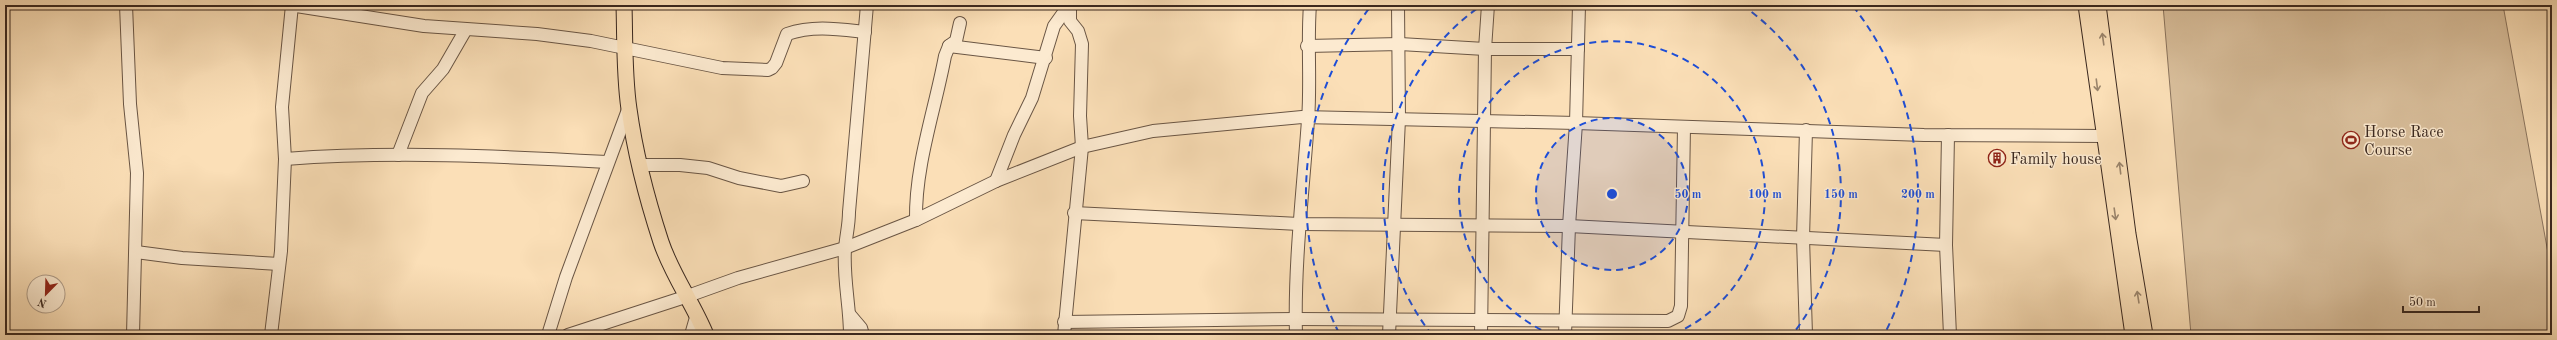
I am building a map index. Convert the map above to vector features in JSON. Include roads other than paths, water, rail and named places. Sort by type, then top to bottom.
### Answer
[{"type":"main road","points":[[624,5],[628,107],[639,165],[661,243],[685,297],[697,314],[706,335]]},
{"type":"main road","points":[[2086,5],[2103,136],[2133,335]]},
{"type":"main road","points":[[2098,5],[2128,234],[2145,335]]},
{"type":"street","points":[[126,5],[130,104],[137,173],[133,335]]},
{"type":"street","points":[[271,335],[279,264],[285,159],[282,107],[291,5],[465,31],[537,34],[591,41],[722,68],[768,70],[776,63],[787,34],[810,28],[865,32]]},
{"type":"street","points":[[850,335],[850,315],[846,299],[845,248],[849,231],[849,212],[867,5]]},
{"type":"street","points":[[996,181],[1014,135],[1032,98],[1046,58],[1054,26],[1069,5]]},
{"type":"street","points":[[1064,335],[1074,213],[1082,147],[1080,116],[1082,44],[1078,31],[1070,21],[1069,5]]},
{"type":"street","points":[[1296,335],[1299,224],[1308,118],[1307,46],[1310,5]]},
{"type":"street","points":[[1389,335],[1400,119],[1400,44],[1398,5]]},
{"type":"street","points":[[1481,335],[1485,50],[1488,5]]},
{"type":"street","points":[[1565,335],[1569,226],[1576,123],[1579,5]]},
{"type":"street","points":[[916,220],[916,205],[930,119],[945,56],[950,46],[956,41],[960,23]]},
{"type":"street","points":[[398,155],[422,93],[443,69],[465,31]]},
{"type":"street","points":[[1307,46],[1400,44],[1485,50],[1578,49]]},
{"type":"street","points":[[950,46],[1046,58]]},
{"type":"street","points":[[548,335],[566,277],[628,107]]},
{"type":"street","points":[[568,335],[738,278],[845,248],[916,220],[996,181],[1082,147],[1153,132],[1302,117],[1576,123],[1948,135],[2103,136]]},
{"type":"street","points":[[1064,322],[1296,319],[1668,321],[1678,316],[1681,306],[1680,232],[1684,127]]},
{"type":"street","points":[[1806,130],[1803,238],[1806,335]]},
{"type":"street","points":[[1948,135],[1946,245],[1950,335]]},
{"type":"street","points":[[285,159],[452,154],[607,162]]},
{"type":"street","points":[[639,165],[680,165],[708,168],[739,178],[781,186],[803,181]]},
{"type":"street","points":[[1074,213],[1299,224],[1483,227],[1569,226],[1946,245]]},
{"type":"street","points":[[136,252],[182,258],[279,264]]},
{"type":"street","points":[[691,335],[697,314]]},
{"type":"street","points":[[850,315],[861,328],[863,335]]},
{"type":"place","name":"Horse Race Course","points":[[2351,140]]},
{"type":"place","name":"Family house","points":[[1997,158]]}]
